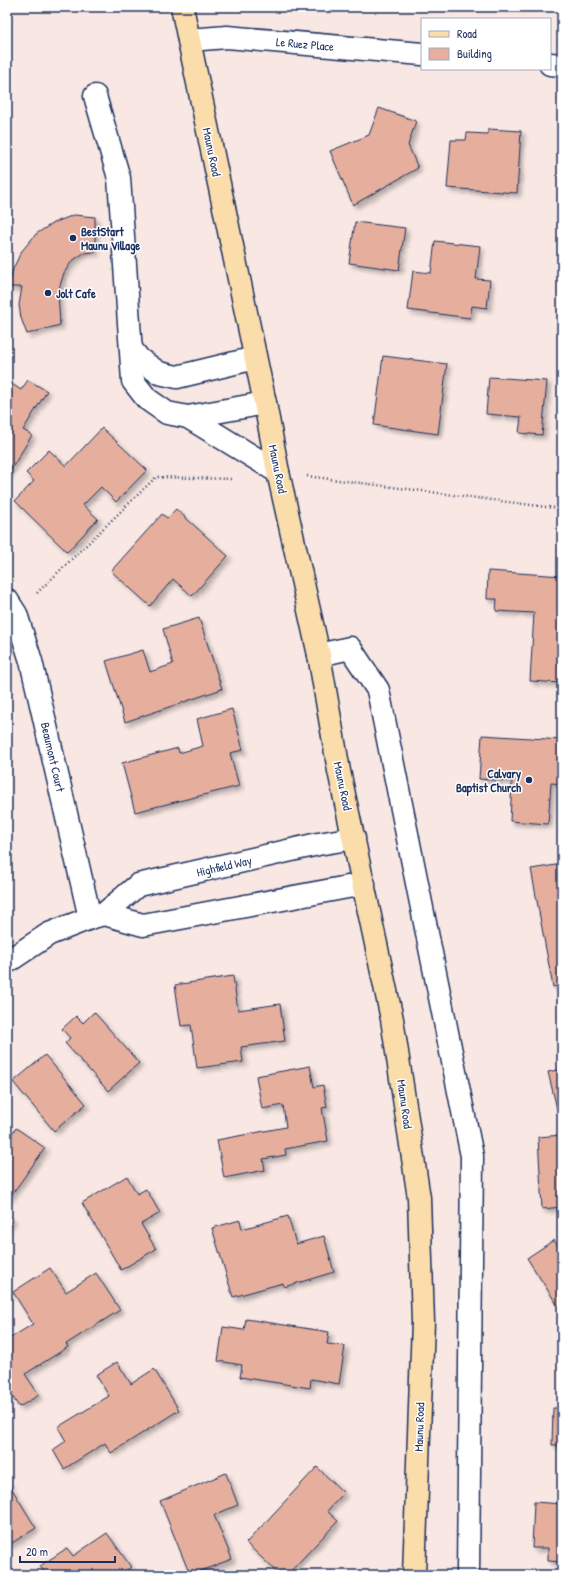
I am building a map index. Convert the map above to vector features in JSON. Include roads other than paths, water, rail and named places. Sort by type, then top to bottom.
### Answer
[{"type":"main road","name":"Maunu Road","points":[[182,7],[256,358],[278,472],[319,655],[339,771],[392,1020],[418,1198],[423,1322],[414,1575]]},
{"type":"street","name":"Le Ruez Place","points":[[189,40],[227,37],[421,54]]},
{"type":"street","points":[[551,64],[562,65]]},
{"type":"street","points":[[95,96],[119,178],[133,381],[147,399],[167,413],[188,417],[278,472]]},
{"type":"street","points":[[132,350],[139,359],[159,373],[178,377],[256,358]]},
{"type":"street","points":[[188,417],[265,403]]},
{"type":"street","name":"Beaumont Court","points":[[11,607],[31,661],[97,916]]},
{"type":"street","points":[[319,655],[350,648],[378,690],[472,1156],[468,1575]]},
{"type":"street","name":"Highfield Way","points":[[7,962],[49,934],[97,916],[138,885],[318,844],[354,838]]},
{"type":"street","points":[[97,916],[143,925],[364,884]]},
{"type":"place","name":"BestStart Maunu Village","points":[[73,238]]},
{"type":"place","name":"Jolt Cafe","points":[[48,293]]},
{"type":"place","name":"Calvary Baptist Church","points":[[529,780]]}]
